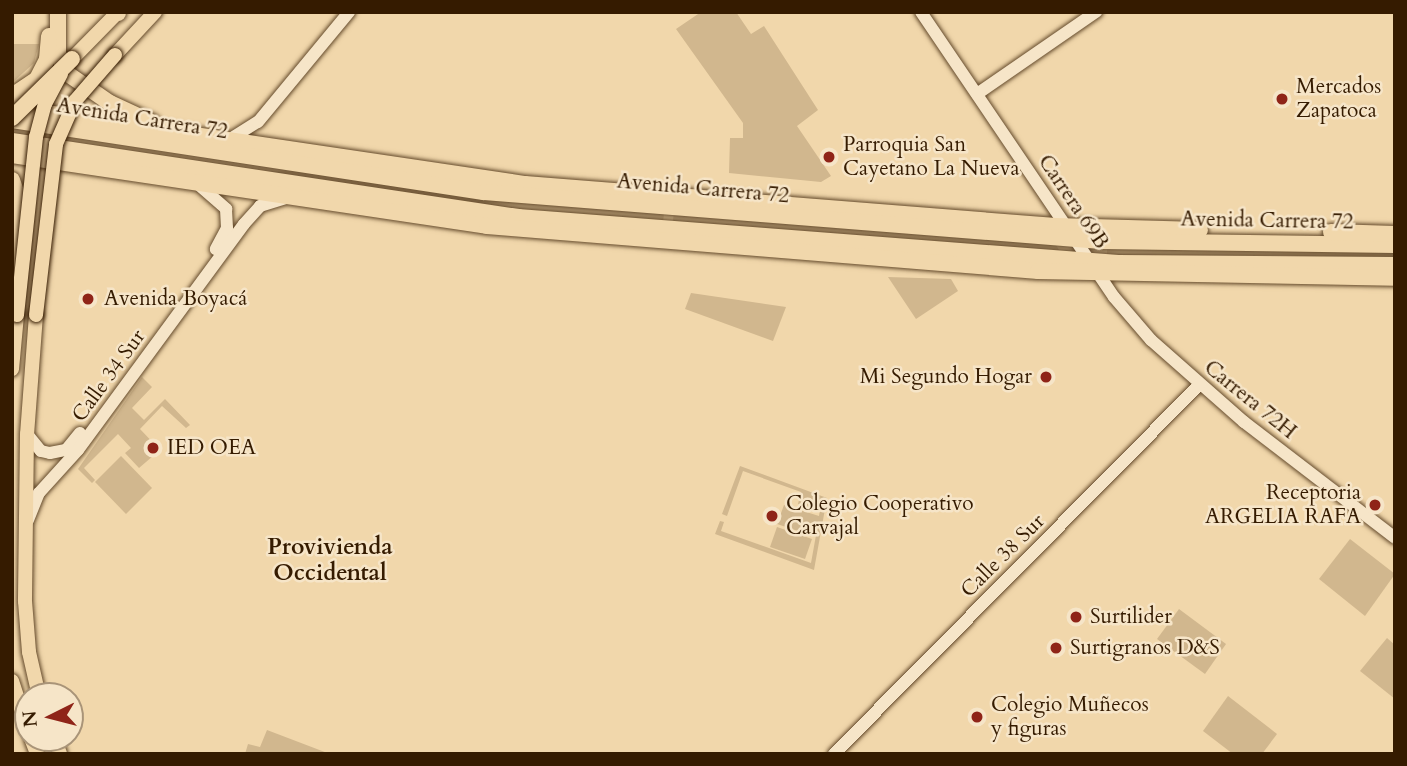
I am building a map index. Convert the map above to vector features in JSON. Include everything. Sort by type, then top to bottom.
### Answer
[{"type":"highway","points":[[12,96],[31,85],[44,67],[49,12]]},
{"type":"highway","points":[[58,12],[60,62],[70,78],[110,103],[174,133]]},
{"type":"highway","points":[[12,119],[72,59]]},
{"type":"highway","name":"Avenida Carrera 72","points":[[12,108],[490,180],[1070,233],[1235,230],[1395,233]]},
{"type":"highway","name":"Avenida Carrera 72","points":[[12,119],[441,187],[768,216],[1070,233],[1395,245]]},
{"type":"highway","name":"Avenida Carrera 72","points":[[12,141],[443,208],[1094,267],[1395,265]]},
{"type":"highway","points":[[309,153],[345,173]]},
{"type":"highway","name":"Avenida Carrera 72","points":[[12,155],[487,226],[820,254],[1395,278]]},
{"type":"highway","points":[[12,180],[22,209],[12,286]]},
{"type":"highway","points":[[441,187],[490,180]]},
{"type":"highway","points":[[321,202],[350,195]]},
{"type":"highway","points":[[741,201],[768,216]]},
{"type":"highway","points":[[396,213],[443,208]]},
{"type":"highway","points":[[1235,230],[1251,241]]},
{"type":"highway","points":[[788,239],[820,254]]},
{"type":"main road","points":[[12,369],[36,137],[51,92],[72,59],[118,12]]},
{"type":"main road","points":[[36,682],[26,627],[27,434],[36,315],[56,144],[75,101],[155,12]]},
{"type":"street","name":"Carrera 69B","points":[[921,12],[1094,267]]},
{"type":"street","points":[[977,94],[1096,12]]},
{"type":"street","points":[[227,141],[258,122],[350,13]]},
{"type":"street","name":"Calle 34 Sur","points":[[26,529],[39,493],[78,450],[188,294],[224,236],[228,219],[223,202],[196,184]]},
{"type":"street","name":"Calle 34 Sur","points":[[27,434],[41,451],[50,453],[71,445],[254,212],[268,202],[289,197]]},
{"type":"street","name":"Carrera 72H","points":[[1094,267],[1151,340],[1200,384],[1395,538]]},
{"type":"street","name":"Calle 38 Sur","points":[[834,754],[1200,384]]},
{"type":"shaded area","points":[[701,12],[736,12],[751,34],[764,26],[818,110],[797,126],[831,176],[821,182],[729,173],[730,138],[743,138],[743,123],[676,29]]},
{"type":"shaded area","points":[[12,44],[39,44],[34,63],[12,83]]},
{"type":"shaded area","points":[[300,171],[450,193],[664,212],[663,225],[512,213],[254,172]]},
{"type":"shaded area","points":[[674,213],[1056,245],[1059,250],[672,226]]},
{"type":"shaded area","points":[[1395,248],[1395,262],[1285,255],[1107,256],[1107,249]]},
{"type":"shaded area","points":[[888,277],[951,279],[958,291],[916,319]]},
{"type":"shaded area","points":[[691,293],[786,307],[773,341],[685,309]]},
{"type":"shaded area","points":[[142,377],[152,387],[132,408],[144,420],[165,399],[190,425],[186,428],[162,406],[140,429],[160,450],[139,468],[125,453],[131,448],[118,434],[84,468],[95,480],[92,483],[78,469]]},
{"type":"shaded area","points":[[121,456],[152,488],[126,514],[95,482]]},
{"type":"shaded area","points":[[740,466],[827,498],[814,570],[715,534],[720,521],[724,522],[721,531],[811,563],[818,524],[813,536],[777,524],[784,505],[819,516],[821,504],[811,500],[808,507],[798,504],[801,492],[743,471],[727,516],[722,514]]},
{"type":"shaded area","points":[[777,527],[812,539],[805,559],[770,547]]},
{"type":"shaded area","points":[[1350,539],[1395,574],[1365,616],[1319,579]]},
{"type":"shaded area","points":[[1179,609],[1226,644],[1205,674],[1157,639]]},
{"type":"shaded area","points":[[1387,638],[1395,645],[1395,699],[1360,671]]},
{"type":"shaded area","points":[[1228,696],[1277,734],[1262,754],[1233,754],[1203,731]]},
{"type":"shaded area","points":[[267,730],[330,754],[245,754],[248,744],[260,747]]},
{"type":"place","name":"Mercados Zapatoca","points":[[1282,99]]},
{"type":"place","name":"Parroquia San Cayetano La Nueva","points":[[829,157]]},
{"type":"place","name":"Avenida Boyacá","points":[[88,299]]},
{"type":"place","name":"Mi Segundo Hogar","points":[[1046,377]]},
{"type":"place","name":"IED OEA","points":[[153,448]]},
{"type":"place","name":"Receptoria ARGELIA RAFA","points":[[1375,505]]},
{"type":"place","name":"Colegio Cooperativo Carvajal","points":[[772,516]]},
{"type":"place","name":"Surtilider","points":[[1076,617]]},
{"type":"place","name":"Surtigranos D&S","points":[[1056,648]]},
{"type":"place","name":"Colegio Muñecos y figuras","points":[[977,717]]},
{"type":"district","name":"Provivienda Occidental","points":[[330,560]]}]
